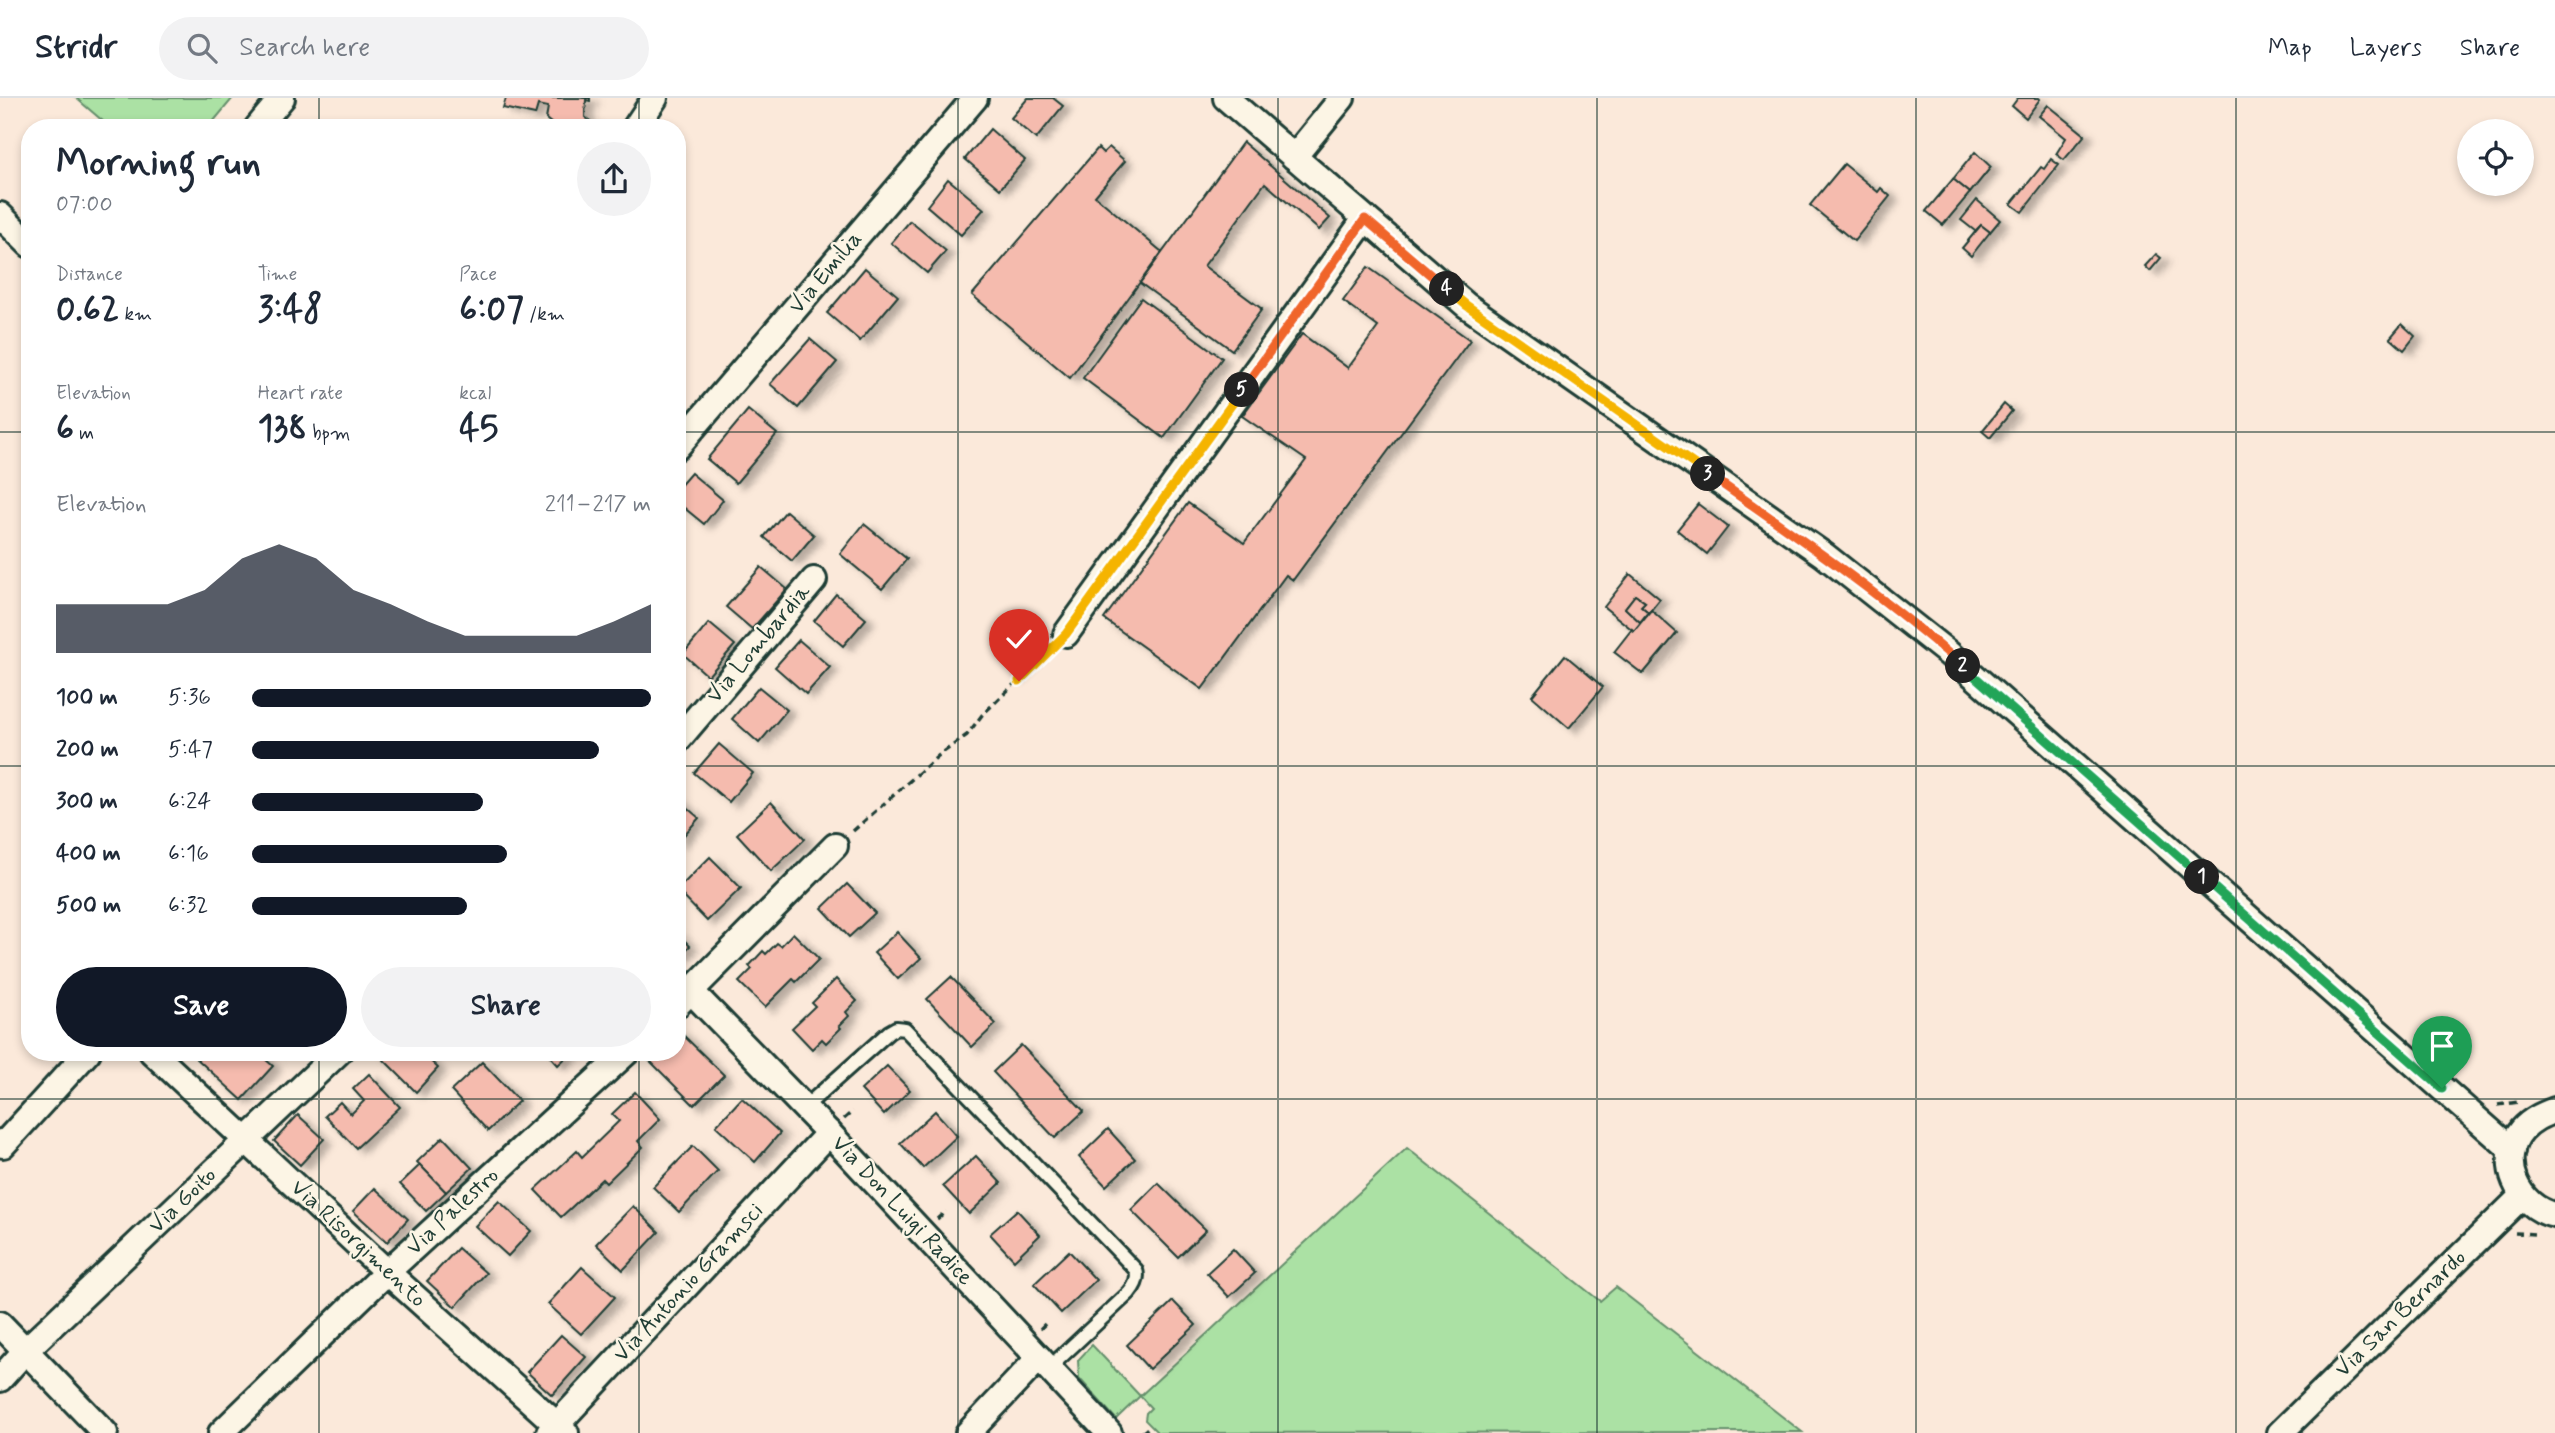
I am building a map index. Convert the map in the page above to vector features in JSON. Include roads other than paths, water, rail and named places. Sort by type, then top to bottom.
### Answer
[{"type":"street","points":[[264,119],[282,98]]},
{"type":"street","points":[[641,119],[655,98]]},
{"type":"street","name":"Via Emilia","points":[[686,436],[975,98]]},
{"type":"street","points":[[1226,98],[1466,305],[1824,555],[1948,653],[2512,1150]]},
{"type":"street","points":[[1294,157],[1342,98]]},
{"type":"street","points":[[0,215],[21,236]]},
{"type":"street","points":[[1066,634],[1365,219]]},
{"type":"street","name":"Via Lombardia","points":[[686,730],[814,580]]},
{"type":"street","points":[[686,998],[835,846]]},
{"type":"street","name":"Via Don Luigi Radice","points":[[686,1000],[805,1107],[1109,1433]]},
{"type":"street","points":[[2,1144],[80,1061]]},
{"type":"street","name":"Via Risorgimento","points":[[162,1061],[557,1430]]},
{"type":"street","name":"Via Goito","points":[[0,1379],[26,1350],[330,1061]]},
{"type":"street","name":"Via Palestro","points":[[221,1433],[387,1272],[617,1061]]},
{"type":"street","points":[[2555,1110],[2536,1117],[2521,1131],[2512,1150],[2511,1172],[2522,1196],[2533,1206],[2555,1215]]},
{"type":"street","name":"Via Antonio Gramsci","points":[[557,1430],[829,1133]]},
{"type":"street","name":"Via San Bernardo","points":[[2280,1433],[2522,1196]]},
{"type":"street","points":[[0,1325],[104,1433]]},
{"type":"street","points":[[968,1433],[1044,1363]]},
{"type":"lane","points":[[805,1107],[889,1032],[905,1028],[1136,1270],[1138,1276],[1135,1287],[1044,1363]]}]
